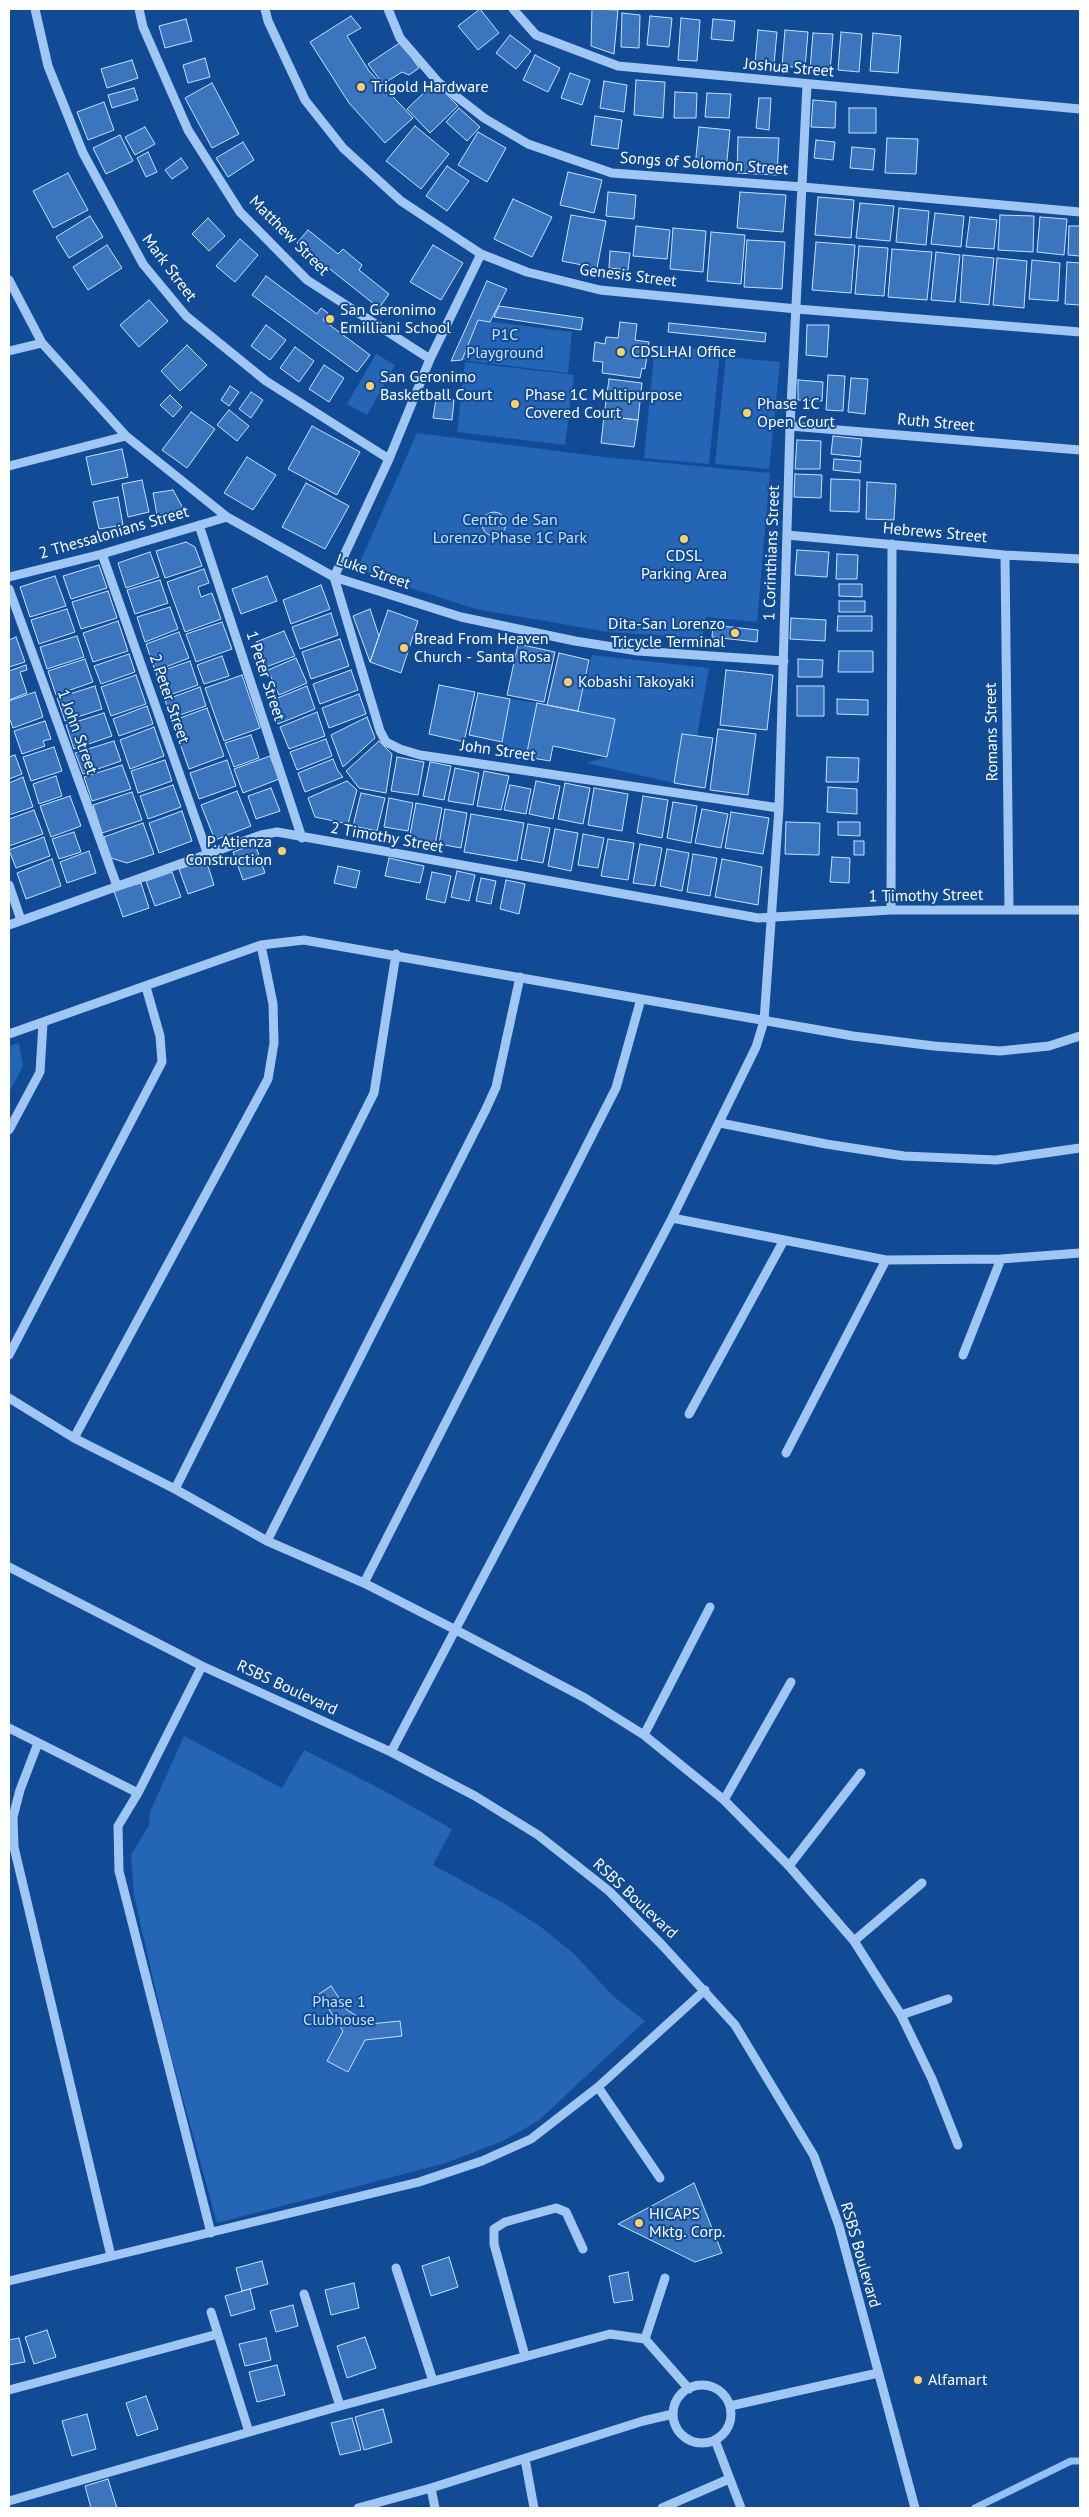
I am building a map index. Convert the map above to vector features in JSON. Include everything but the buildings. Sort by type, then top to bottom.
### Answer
[{"type":"street","name":"Mark Street","points":[[35,9],[48,66],[82,153],[143,264],[186,316],[266,381],[389,458]]},
{"type":"street","name":"Matthew Street","points":[[139,9],[143,27],[188,130],[240,212],[307,280],[430,359]]},
{"type":"street","name":"Genesis Street","points":[[265,9],[268,21],[305,100],[343,148],[401,201],[481,254],[527,272],[600,290],[796,309],[1080,332]]},
{"type":"street","name":"Songs of Solomon Street","points":[[388,9],[400,38],[438,82],[484,118],[528,144],[612,173],[803,187],[1080,212]]},
{"type":"street","name":"Joshua Street","points":[[513,9],[536,35],[618,66],[1080,109]]},
{"type":"street","name":"1 Corinthians Street","points":[[391,1752],[672,1218],[756,1047],[764,1021],[779,808],[790,426],[807,85]]},
{"type":"street","points":[[334,577],[389,458],[430,359],[481,254]]},
{"type":"street","name":"Luke Street","points":[[9,280],[42,343],[126,436],[227,517],[334,577],[461,617],[575,641],[638,650],[784,661]]},
{"type":"street","points":[[9,352],[42,343]]},
{"type":"street","name":"Ruth Street","points":[[790,426],[1080,450]]},
{"type":"street","points":[[9,466],[126,436]]},
{"type":"street","name":"2 Thessalonians Street","points":[[9,577],[102,554],[227,517]]},
{"type":"street","name":"1 Peter Street","points":[[199,525],[302,838]]},
{"type":"street","name":"Hebrews Street","points":[[787,535],[1005,555],[1080,559]]},
{"type":"street","points":[[891,910],[892,544]]},
{"type":"street","name":"2 Peter Street","points":[[102,554],[208,855]]},
{"type":"street","name":"Romans Street","points":[[1005,555],[1008,909]]},
{"type":"street","name":"John Street","points":[[334,577],[380,731],[386,742],[400,749],[430,756],[779,808]]},
{"type":"street","name":"1 John Street","points":[[9,588],[117,886]]},
{"type":"street","name":"2 Timothy Street","points":[[9,925],[277,832],[740,916],[772,918]]},
{"type":"street","points":[[9,885],[21,920]]},
{"type":"street","name":"1 Timothy Street","points":[[772,918],[891,910],[1080,910]]},
{"type":"street","points":[[9,1034],[261,945],[304,940],[396,954],[764,1021],[916,1044],[1000,1051],[1049,1046],[1080,1036]]},
{"type":"street","points":[[74,1438],[268,1079],[274,1042],[273,1004],[261,945]]},
{"type":"street","points":[[175,1489],[374,1093],[396,954]]},
{"type":"street","points":[[267,1541],[486,1111],[496,1087],[520,977]]},
{"type":"street","points":[[9,1355],[162,1062],[160,1036],[146,987]]},
{"type":"street","points":[[364,1583],[616,1088],[641,999]]},
{"type":"street","points":[[9,1130],[40,1072],[43,1023]]},
{"type":"street","points":[[720,1123],[826,1144],[904,1156],[996,1160],[1066,1152],[1080,1148]]},
{"type":"street","points":[[672,1218],[886,1260],[1001,1259],[1080,1253]]},
{"type":"street","points":[[689,1414],[784,1240]]},
{"type":"street","points":[[964,1354],[1001,1259]]},
{"type":"street","points":[[786,1453],[886,1260]]},
{"type":"street","points":[[9,1398],[74,1438],[175,1489],[267,1541],[364,1583],[456,1630],[585,1698],[644,1735],[724,1800],[789,1866],[854,1941],[901,2016],[932,2079],[958,2145]]},
{"type":"street","name":"RSBS Boulevard","points":[[9,1567],[202,1666],[391,1752],[475,1796],[538,1835],[609,1891],[705,1990],[735,2025],[814,2156],[838,2226],[916,2508]]},
{"type":"street","points":[[644,1735],[710,1606]]},
{"type":"street","points":[[202,1666],[138,1793],[118,1826],[119,1871],[211,2233]]},
{"type":"street","points":[[724,1800],[791,1682]]},
{"type":"street","points":[[9,1728],[138,1793]]},
{"type":"street","points":[[38,1743],[20,1790],[14,1817],[14,1847],[111,2256]]},
{"type":"street","points":[[789,1866],[862,1773]]},
{"type":"street","points":[[854,1941],[922,1883]]},
{"type":"street","points":[[9,2281],[419,2182],[482,2161],[531,2139],[598,2087],[705,1990]]},
{"type":"street","points":[[901,2016],[948,1999]]},
{"type":"street","points":[[598,2087],[660,2178]]},
{"type":"street","points":[[524,2356],[494,2244],[494,2229],[505,2222],[556,2208],[566,2212],[583,2249]]},
{"type":"street","points":[[396,2268],[433,2381]]},
{"type":"street","points":[[645,2339],[665,2278]]},
{"type":"street","points":[[304,2294],[340,2406]]},
{"type":"street","points":[[211,2312],[250,2432]]},
{"type":"street","points":[[9,2390],[218,2334]]},
{"type":"street","points":[[9,2501],[340,2406],[610,2334],[645,2339],[689,2389]]},
{"type":"street","points":[[730,2406],[878,2373]]},
{"type":"street","points":[[704,2385],[714,2388],[723,2393],[730,2406],[731,2421],[727,2431],[715,2440],[700,2444],[682,2436],[676,2428],[673,2414],[678,2398],[689,2389],[704,2385]]},
{"type":"street","points":[[358,2508],[431,2488],[644,2421],[673,2414]]},
{"type":"street","points":[[715,2440],[740,2508]]},
{"type":"street","points":[[525,2459],[534,2508]]},
{"type":"street","points":[[662,2508],[729,2479]]},
{"type":"street","points":[[431,2488],[435,2508]]},
{"type":"green space","name":"P1C Playground","points":[[478,320],[572,332],[568,373],[462,360]]},
{"type":"green space","points":[[655,345],[720,351],[709,464],[644,458]]},
{"type":"green space","name":"San Geronimo Basketball Court","points":[[376,354],[395,365],[367,415],[347,404]]},
{"type":"green space","name":"Phase 1C Open Court","points":[[726,357],[780,362],[769,469],[715,464]]},
{"type":"green space","name":"Phase 1C Multipurpose Covered Court","points":[[465,362],[574,375],[565,445],[457,432]]},
{"type":"green space","name":"Centro de San Lorenzo Phase 1C Park","points":[[417,433],[604,457],[770,473],[757,622],[706,617],[702,638],[608,632],[476,609],[376,577],[365,571],[360,562]]},
{"type":"green space","points":[[592,655],[709,668],[697,736],[682,734],[674,783],[586,763],[607,757],[614,719],[578,711]]},
{"type":"green space","points":[[510,699],[537,703],[526,757],[510,751],[502,742]]},
{"type":"green space","points":[[19,1043],[23,1066],[9,1093],[9,1046]]},
{"type":"green space","name":"Phase 1 Clubhouse","points":[[184,1736],[282,1788],[304,1750],[381,1789],[452,1829],[433,1865],[505,1904],[541,1927],[574,1954],[613,1996],[645,2021],[538,2121],[503,2141],[446,2163],[217,2223],[167,2040],[134,1895],[131,1855],[149,1825],[150,1812]]},
{"type":"waterway","points":[[975,2508],[1071,2461],[1080,2461]]},
{"type":"place","name":"Trigold Hardware","points":[[361,87]]},
{"type":"place","name":"San Geronimo Emilliani School","points":[[330,319]]},
{"type":"place","name":"CDSLHAI Office","points":[[621,352]]},
{"type":"place","name":"San Geronimo Basketball Court","points":[[370,386]]},
{"type":"place","name":"Phase 1C Multipurpose Covered Court","points":[[515,404]]},
{"type":"place","name":"Phase 1C Open Court","points":[[747,413]]},
{"type":"place","name":"CDSL Parking Area","points":[[684,539]]},
{"type":"place","name":"Dita-San Lorenzo Tricycle Terminal","points":[[735,633]]},
{"type":"place","name":"Bread From Heaven Church - Santa Rosa","points":[[404,648]]},
{"type":"place","name":"Kobashi Takoyaki","points":[[568,682]]},
{"type":"place","name":"P. Atienza Construction","points":[[282,851]]},
{"type":"place","name":"HICAPS Mktg. Corp.","points":[[639,2223]]},
{"type":"place","name":"Alfamart","points":[[918,2380]]}]
